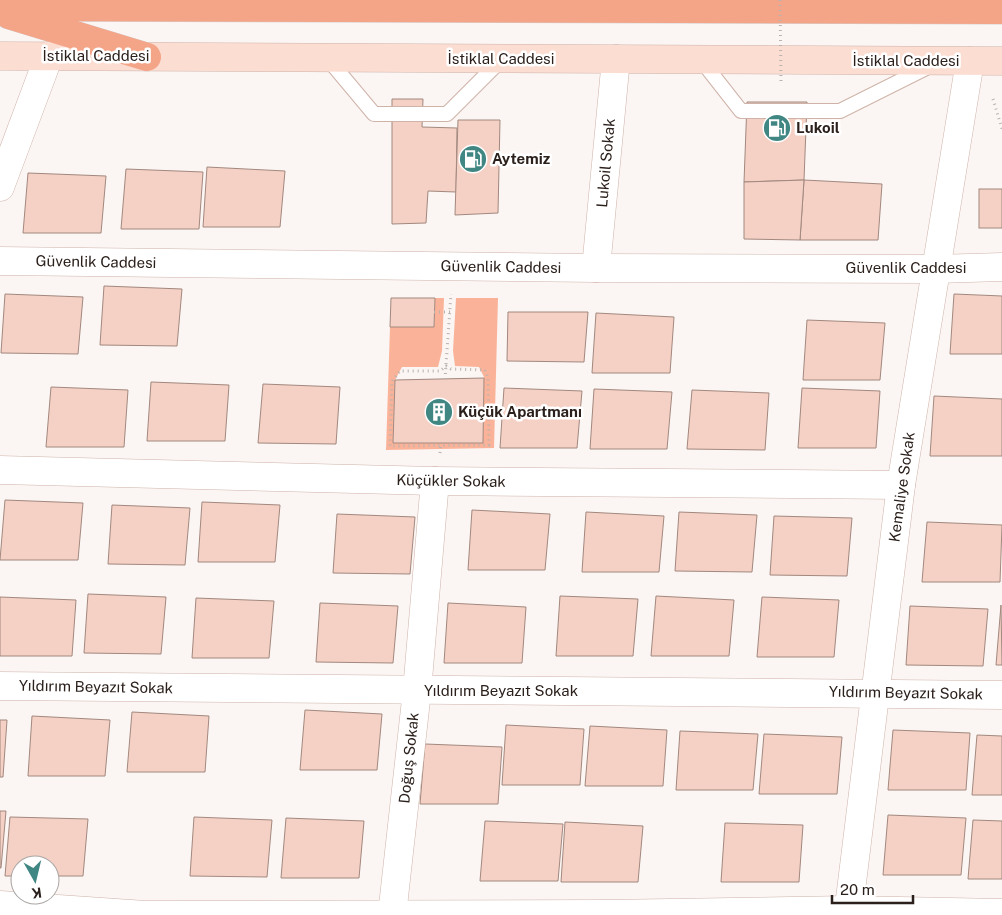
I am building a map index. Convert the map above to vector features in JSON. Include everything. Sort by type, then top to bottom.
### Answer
[{"type":"highway","points":[[0,7],[1002,10]]},
{"type":"highway","points":[[0,13],[146,57]]},
{"type":"main road","name":"İstiklal Caddesi","points":[[0,56],[1002,61]]},
{"type":"street","points":[[0,187],[49,56]]},
{"type":"street","name":"Lukoil Sokak","points":[[596,268],[616,59]]},
{"type":"street","name":"Kemaliye Sokak","points":[[848,912],[901,485],[970,61]]},
{"type":"street","name":"Güvenlik Caddesi","points":[[0,261],[596,268],[1002,267]]},
{"type":"street","name":"Küçükler Sokak","points":[[0,470],[435,481],[901,485]]},
{"type":"street","name":"Doğuş Sokak","points":[[392,915],[417,691],[435,481]]},
{"type":"street","name":"Yıldırım Beyazıt Sokak","points":[[0,686],[417,691],[1002,694]]},
{"type":"street","points":[[0,905],[145,915],[1002,913]]},
{"type":"lane","points":[[328,58],[374,114],[447,114],[502,59]]},
{"type":"lane","points":[[701,60],[741,111],[840,111],[941,61]]},
{"type":"path","points":[[780,0],[781,81]]},
{"type":"path","points":[[445,379],[453,266]]},
{"type":"path","points":[[434,312],[450,312]]},
{"type":"path","points":[[446,366],[451,369],[484,370],[488,377],[488,445],[390,446],[392,381],[400,371],[440,370],[446,366]]},
{"type":"shaded area","points":[[435,298],[444,298],[442,351],[438,367],[402,367],[395,380],[393,443],[483,443],[484,377],[479,367],[455,366],[453,351],[456,298],[498,298],[494,448],[386,450],[390,327],[434,327]]},
{"type":"building","points":[[392,99],[423,99],[422,127],[457,128],[456,192],[428,191],[426,223],[392,224]]},
{"type":"building","points":[[747,102],[807,102],[804,180],[744,182]]},
{"type":"building","points":[[458,120],[500,120],[498,213],[455,215]]},
{"type":"building","points":[[207,167],[285,171],[280,227],[203,227]]},
{"type":"building","points":[[126,169],[203,172],[199,229],[121,229]]},
{"type":"building","points":[[28,173],[106,176],[101,233],[23,233]]},
{"type":"building","points":[[804,180],[882,184],[878,240],[800,240]]},
{"type":"building","points":[[804,180],[800,240],[744,239],[744,182]]},
{"type":"building","points":[[979,189],[1002,189],[1002,228],[979,228]]},
{"type":"building","points":[[104,286],[182,289],[177,346],[100,345]]},
{"type":"building","points":[[5,294],[83,297],[78,354],[1,353]]},
{"type":"building","points":[[954,294],[1002,296],[1002,354],[950,354]]},
{"type":"building","points":[[391,298],[435,298],[434,327],[390,327]]},
{"type":"building","points":[[508,312],[588,312],[584,362],[507,361]]},
{"type":"building","points":[[596,313],[674,317],[670,373],[592,373]]},
{"type":"building","points":[[807,320],[885,323],[880,380],[803,380]]},
{"type":"building","name":"Küçük Apartmanı","points":[[484,378],[483,443],[393,443],[395,380]]},
{"type":"building","points":[[151,382],[229,385],[225,441],[147,441]]},
{"type":"building","points":[[263,384],[340,387],[336,444],[258,443]]},
{"type":"building","points":[[51,387],[128,390],[124,447],[46,447]]},
{"type":"building","points":[[504,388],[582,391],[577,448],[500,448]]},
{"type":"building","points":[[802,388],[880,391],[876,448],[798,448]]},
{"type":"building","points":[[594,389],[672,392],[667,449],[590,449]]},
{"type":"building","points":[[692,390],[769,393],[765,450],[687,449]]},
{"type":"building","points":[[934,396],[1002,399],[1002,456],[930,456]]},
{"type":"building","points":[[5,500],[83,503],[78,560],[0,560]]},
{"type":"building","points":[[202,502],[280,505],[275,562],[198,562]]},
{"type":"building","points":[[112,505],[190,508],[185,565],[108,564]]},
{"type":"building","points":[[472,510],[550,514],[545,570],[468,570]]},
{"type":"building","points":[[586,512],[664,516],[659,572],[582,572]]},
{"type":"building","points":[[679,512],[757,515],[752,572],[675,571]]},
{"type":"building","points":[[337,514],[415,517],[410,574],[333,573]]},
{"type":"building","points":[[774,516],[852,518],[847,576],[770,575]]},
{"type":"building","points":[[927,522],[1002,525],[1000,582],[922,582]]},
{"type":"building","points":[[88,594],[166,597],[161,654],[84,653]]},
{"type":"building","points":[[560,596],[638,599],[633,656],[556,656]]},
{"type":"building","points":[[656,596],[734,600],[729,656],[651,656]]},
{"type":"building","points":[[0,597],[76,600],[72,656],[0,656]]},
{"type":"building","points":[[762,597],[839,600],[834,657],[757,657]]},
{"type":"building","points":[[196,598],[274,601],[269,658],[192,658]]},
{"type":"building","points":[[320,603],[398,606],[393,663],[316,662]]},
{"type":"building","points":[[448,603],[526,607],[522,663],[444,663]]},
{"type":"building","points":[[1001,605],[1002,665],[996,665]]},
{"type":"building","points":[[910,606],[988,609],[983,666],[906,665]]},
{"type":"building","points":[[305,710],[382,714],[377,770],[300,770]]},
{"type":"building","points":[[132,712],[209,716],[205,772],[127,772]]},
{"type":"building","points":[[32,716],[110,720],[105,776],[28,776]]},
{"type":"building","points":[[0,720],[7,720],[3,777],[0,777]]},
{"type":"building","points":[[506,725],[584,729],[580,785],[502,785]]},
{"type":"building","points":[[590,726],[667,730],[663,786],[585,786]]},
{"type":"building","points":[[893,730],[970,733],[966,790],[888,790]]},
{"type":"building","points":[[680,731],[758,734],[753,790],[676,790]]},
{"type":"building","points":[[764,734],[842,737],[837,794],[759,794]]},
{"type":"building","points":[[977,735],[1002,736],[1002,795],[972,795]]},
{"type":"building","points":[[425,744],[502,747],[498,804],[420,804]]},
{"type":"building","points":[[0,811],[6,811],[1,868],[0,868]]},
{"type":"building","points":[[888,815],[966,818],[961,875],[883,875]]},
{"type":"building","points":[[10,817],[88,819],[83,876],[60,876],[60,855],[10,855],[10,876],[5,876]]},
{"type":"building","points":[[194,817],[272,820],[267,877],[190,876]]},
{"type":"building","points":[[286,818],[364,821],[359,878],[281,878]]},
{"type":"building","points":[[973,820],[1002,821],[1002,879],[968,879]]},
{"type":"building","points":[[485,821],[563,824],[558,881],[480,881]]},
{"type":"building","points":[[565,822],[643,826],[638,882],[561,882]]},
{"type":"building","points":[[725,823],[803,825],[799,882],[721,882]]},
{"type":"place","name":"Lukoil","points":[[777,128]]},
{"type":"place","name":"Aytemiz","points":[[473,159]]},
{"type":"place","name":"Küçük Apartmanı","points":[[439,412]]}]
